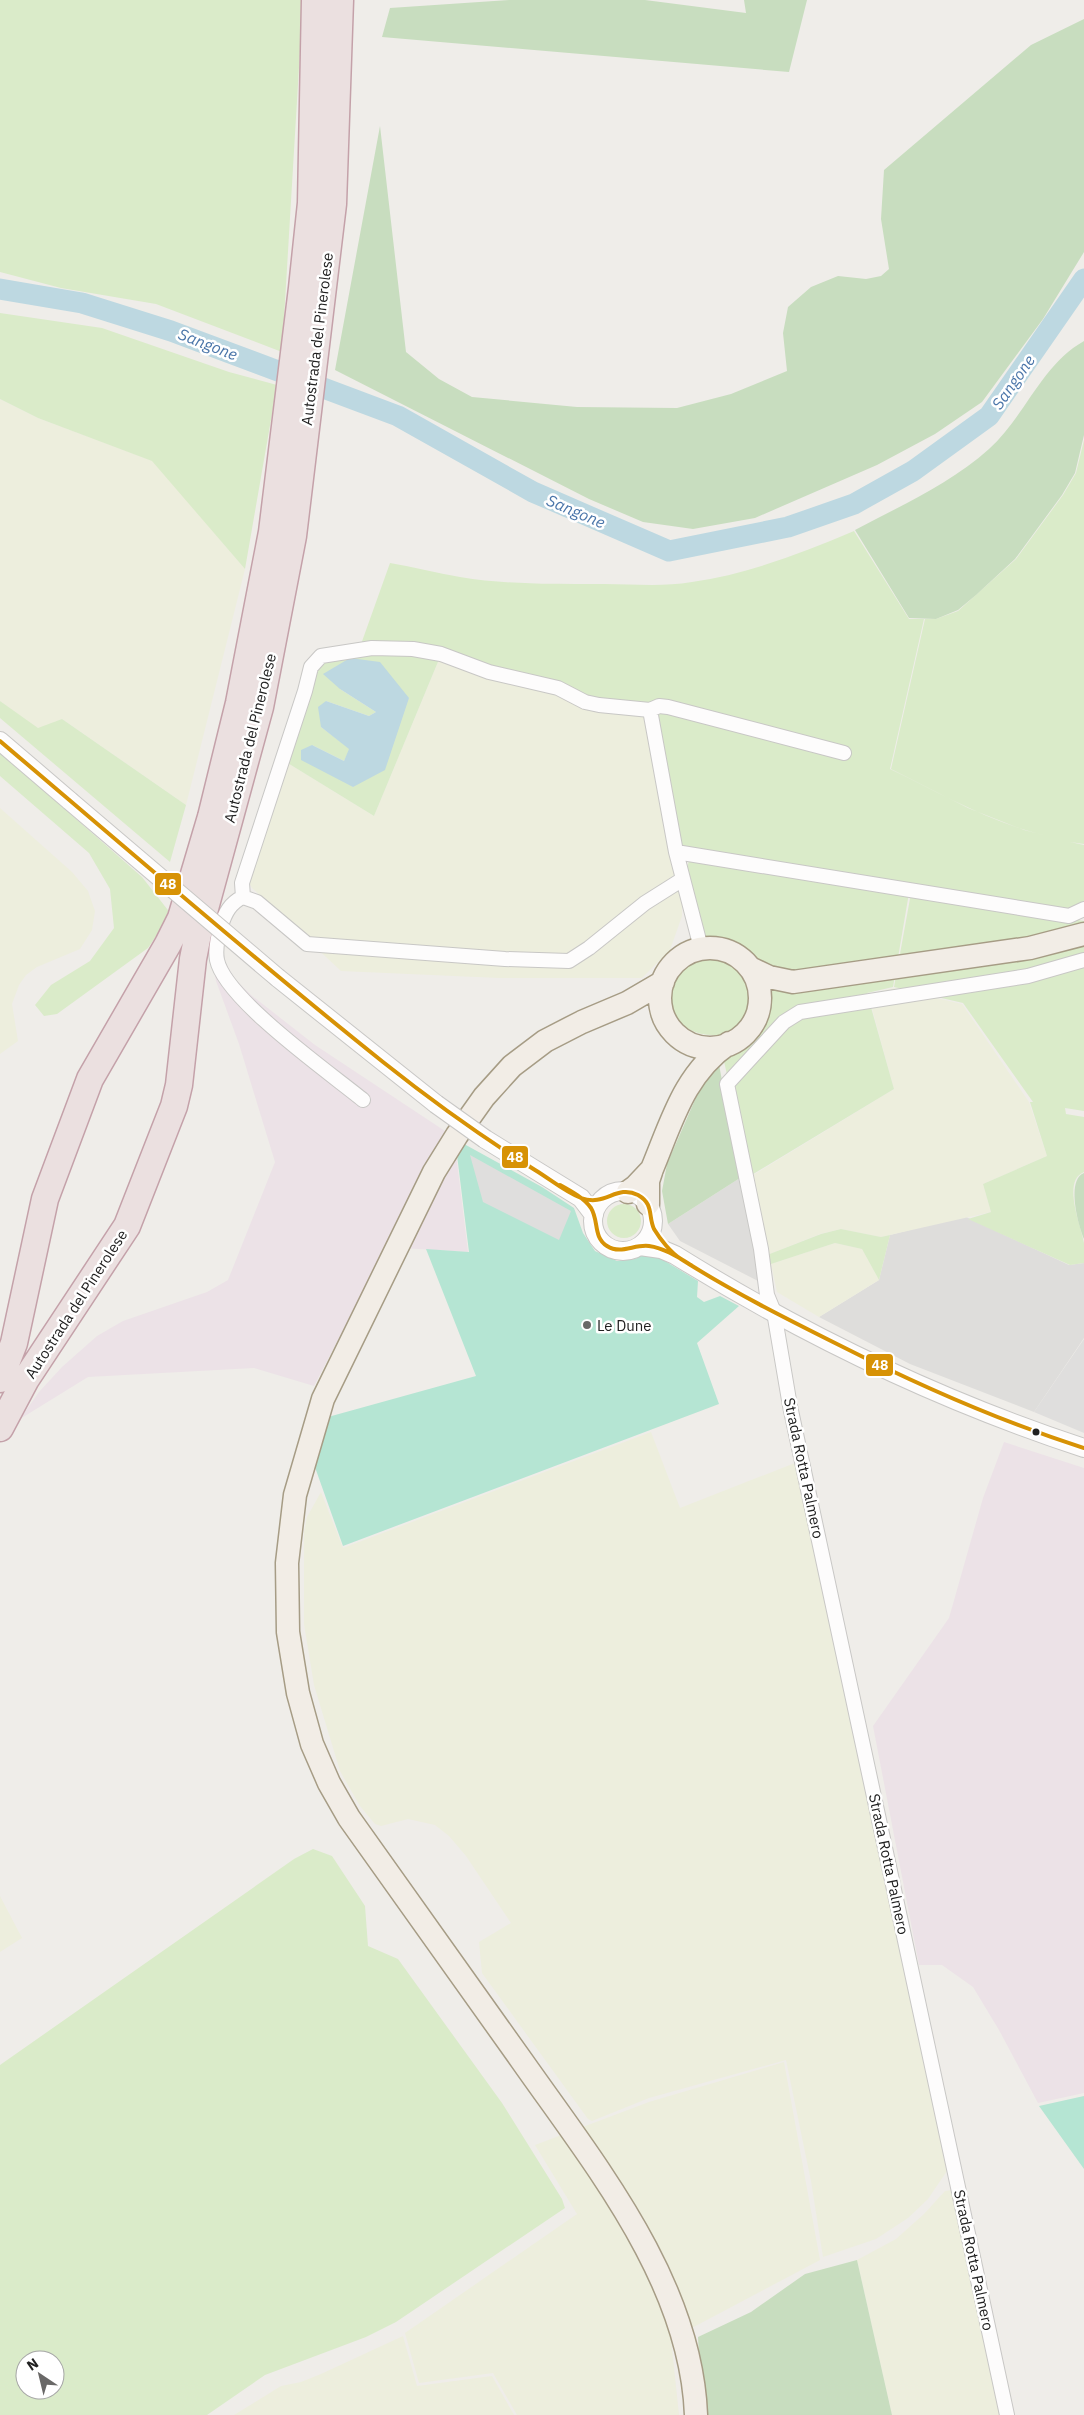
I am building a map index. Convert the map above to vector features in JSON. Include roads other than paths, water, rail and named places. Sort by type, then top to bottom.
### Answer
[{"type":"highway","name":"Autostrada del Pinerolese","points":[[0,1379],[14,1343],[45,1199],[90,1079],[168,944],[180,918],[211,817],[283,534],[302,288],[311,203],[315,0]]},
{"type":"highway","name":"Autostrada del Pinerolese","points":[[0,1428],[26,1380],[127,1226],[174,1106],[179,1085],[193,959],[198,934],[260,707],[283,534],[333,204],[340,0]]},
{"type":"main road","points":[[750,968],[769,977],[793,982],[1030,948],[1084,934]]},
{"type":"main road","points":[[696,2415],[684,2340],[652,2258],[609,2185],[350,1818],[329,1783],[312,1744],[298,1693],[288,1632],[286,1563],[295,1495],[323,1399],[434,1172],[456,1135],[484,1097],[512,1066],[545,1041],[582,1022],[627,1003],[662,982],[677,960],[688,952],[701,948],[715,948],[728,951],[740,958],[750,968],[755,977],[760,996],[756,1016]]},
{"type":"main road","points":[[662,982],[660,1001],[665,1020],[683,1040],[701,1047],[721,1046],[730,1043]]},
{"type":"main road","points":[[648,1204],[648,1181],[687,1086],[706,1061],[741,1036],[766,1001],[793,982]]},
{"type":"main road","points":[[582,1022],[633,1013],[651,1014],[665,1020]]},
{"type":"main road","points":[[683,1040],[688,1061],[687,1086]]},
{"type":"main road","points":[[628,1192],[641,1182],[652,1169]]},
{"type":"street","points":[[243,897],[242,883],[305,691],[308,675],[311,667],[321,656],[372,648],[441,654],[489,672],[558,688],[592,703],[636,710],[650,710],[659,706],[668,706],[844,753]]},
{"type":"street","points":[[650,710],[676,852],[701,948]]},
{"type":"street","points":[[0,741],[278,978],[436,1104],[485,1139],[598,1208]]},
{"type":"street","points":[[676,852],[1069,916],[1084,909]]},
{"type":"street","points":[[363,1100],[247,1005],[224,975],[217,961],[219,931],[227,909],[235,901],[243,897],[257,902],[307,944],[505,959],[569,961],[589,948],[645,903],[683,879]]},
{"type":"street","name":"Strada Rotta Palmero","points":[[1006,2415],[790,1406],[774,1312],[767,1295],[760,1249],[727,1084],[784,1022],[800,1012],[1028,976],[1084,960]]},
{"type":"street","points":[[640,1246],[648,1238],[652,1227],[652,1214],[648,1204],[640,1196],[628,1192],[611,1194],[598,1208],[596,1232],[600,1239],[608,1246],[623,1251],[640,1246],[661,1249],[774,1312],[923,1387],[1046,1436],[1084,1448]]},
{"type":"street","points":[[652,1227],[674,1255]]},
{"type":"water","points":[[350,658],[380,662],[409,698],[385,770],[353,787],[301,760],[301,750],[312,745],[344,761],[349,749],[321,727],[318,707],[326,701],[369,716],[376,712],[340,689],[323,674]]},
{"type":"waterway","name":"Sangone","points":[[0,289],[82,303],[171,331],[398,416],[533,492],[669,551],[788,527],[854,504],[913,471],[989,416],[1084,279]]},
{"type":"place","name":"Le Dune","points":[[587,1325]]}]
